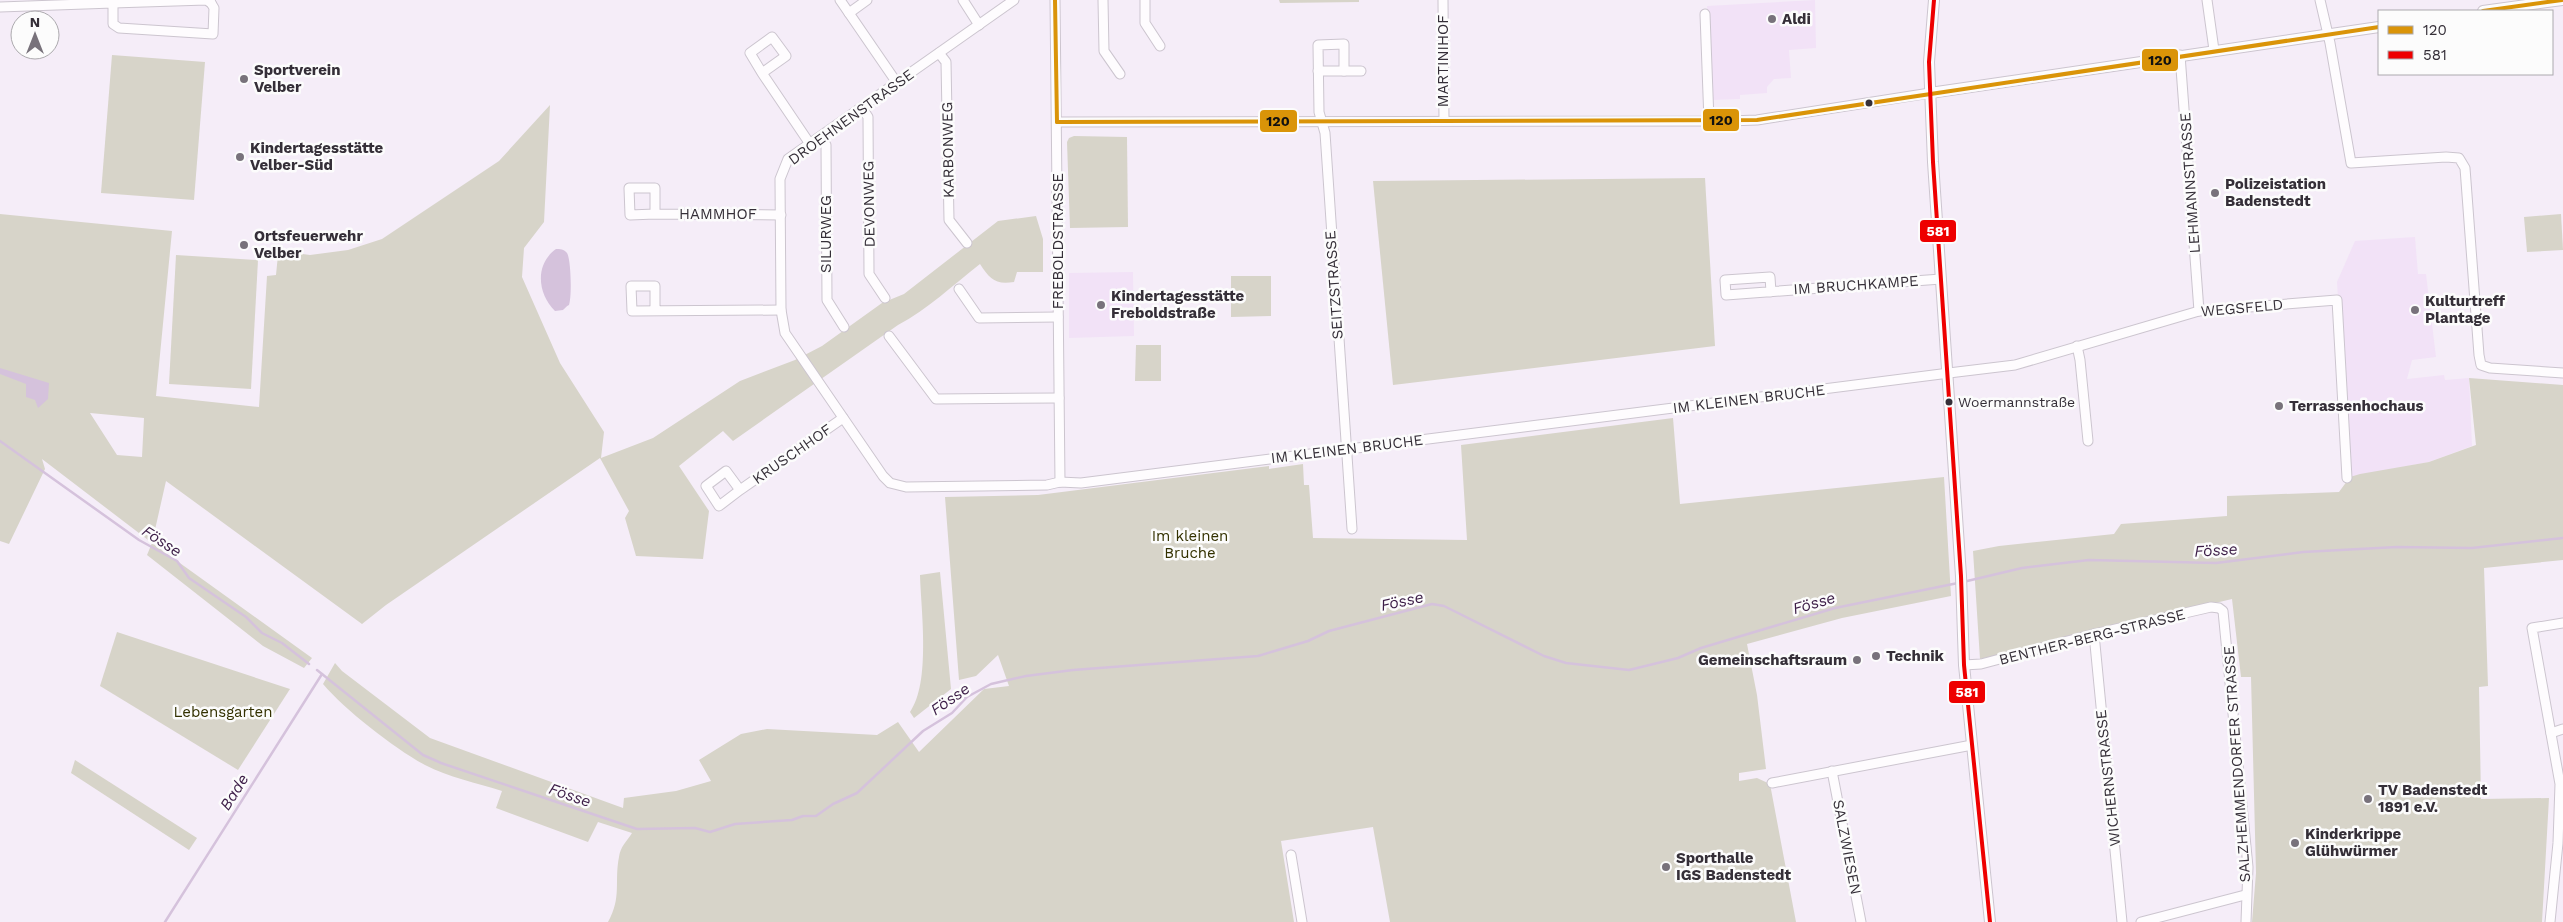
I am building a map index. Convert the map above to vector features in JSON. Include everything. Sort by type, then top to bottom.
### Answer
[{"type":"street","points":[[0,7],[113,3],[206,0],[212,1],[214,8],[212,34],[119,28],[113,24],[113,3]]},
{"type":"street","points":[[840,0],[897,83]]},
{"type":"street","points":[[849,13],[867,0]]},
{"type":"street","points":[[963,0],[979,25]]},
{"type":"street","name":"DROEHNENSTRASSE","points":[[806,366],[784,333],[782,310],[780,180],[788,159],[1014,0]]},
{"type":"street","name":"FREBOLDSTRASSE","points":[[1055,0],[1058,122],[1060,482]]},
{"type":"street","points":[[1103,0],[1104,51],[1120,74]]},
{"type":"street","points":[[1145,0],[1145,23],[1160,46]]},
{"type":"street","name":"MARTINIHOF","points":[[1443,0],[1444,121]]},
{"type":"street","points":[[1934,0],[1930,38],[1930,88],[1940,279],[1962,592],[1964,666],[1990,922]]},
{"type":"street","points":[[2207,0],[2214,50]]},
{"type":"street","points":[[2320,0],[2350,163],[2446,157],[2459,158],[2465,168],[2481,365],[2490,368],[2563,373]]},
{"type":"street","points":[[2490,10],[2562,0]]},
{"type":"street","points":[[1705,14],[1709,121]]},
{"type":"street","points":[[1058,122],[1757,120],[1930,88],[2378,27]]},
{"type":"street","name":"SEITZSTRASSE","points":[[1344,71],[1344,44],[1318,45],[1321,121],[1325,133],[1352,529]]},
{"type":"street","name":"KARBONWEG","points":[[939,53],[946,62],[949,220],[967,243]]},
{"type":"street","name":"LEHMANNSTRASSE","points":[[2180,55],[2199,311]]},
{"type":"street","points":[[1318,71],[1361,71]]},
{"type":"street","points":[[762,73],[810,144]]},
{"type":"street","name":"DEVONWEG","points":[[862,108],[868,116],[869,274],[885,298]]},
{"type":"street","name":"SILURWEG","points":[[820,137],[826,145],[827,300],[844,327]]},
{"type":"street","name":"HAMMHOF","points":[[656,214],[781,215]]},
{"type":"street","name":"IM BRUCHKAMPE","points":[[1771,292],[1770,277],[1725,280],[1726,295],[1771,292],[1940,279]]},
{"type":"street","points":[[959,289],[979,318],[1058,317]]},
{"type":"street","name":"WEGSFELD","points":[[1947,373],[2015,365],[2199,311],[2337,300],[2347,478]]},
{"type":"street","points":[[655,311],[782,310]]},
{"type":"street","points":[[889,336],[936,399],[1059,398]]},
{"type":"street","points":[[2077,346],[2088,441]]},
{"type":"street","name":"IM KLEINEN BRUCHE","points":[[806,366],[883,476],[897,486],[1081,483],[1947,373]]},
{"type":"street","name":"KRUSCHHOF","points":[[740,490],[843,418]]},
{"type":"street","name":"BENTHER-BERG-STRASSE","points":[[1964,666],[1981,664],[2094,634],[2211,607],[2219,608]]},
{"type":"street","name":"SALZHEMMENDORFER STRASSE","points":[[2219,608],[2225,618],[2248,867],[2246,922]]},
{"type":"street","points":[[2550,922],[2560,844],[2560,784],[2532,628],[2563,623]]},
{"type":"street","name":"WICHERNSTRASSE","points":[[2094,634],[2122,922]]},
{"type":"street","points":[[2551,733],[2563,729]]},
{"type":"street","points":[[1772,783],[1972,745]]},
{"type":"street","name":"SALZWIESEN","points":[[1832,771],[1861,922]]},
{"type":"street","points":[[1292,855],[1302,922]]},
{"type":"street","points":[[2141,922],[2246,895]]},
{"type":"shaded area","points":[[1815,0],[1816,48],[1789,50],[1791,78],[1774,79],[1767,87],[1767,93],[1740,95],[1740,99],[1712,100],[1707,6]]},
{"type":"shaded area","points":[[2415,237],[2418,274],[2426,274],[2436,357],[2412,360],[2407,379],[2444,375],[2445,380],[2469,378],[2472,446],[2429,462],[2350,477],[2337,282],[2355,241]]},
{"type":"shaded area","points":[[556,249],[567,253],[571,287],[569,305],[563,310],[555,311],[545,296],[541,279],[544,262]]},
{"type":"shaded area","name":"Kindertagesstätte Freboldstraße","points":[[1133,272],[1134,336],[1069,338],[1069,273]]},
{"type":"shaded area","points":[[0,368],[49,383],[48,399],[38,408],[35,400],[26,397],[26,384],[0,374]]},
{"type":"green space","points":[[1279,0],[1359,0],[1359,2],[1280,3]]},
{"type":"green space","points":[[112,55],[205,62],[194,200],[101,193]]},
{"type":"green space","points":[[550,105],[544,222],[524,248],[522,277],[560,363],[604,432],[601,458],[653,438],[740,381],[795,360],[822,346],[882,303],[904,294],[998,221],[1036,216],[1043,239],[1043,272],[1017,272],[1014,282],[1002,283],[990,277],[980,264],[920,312],[898,325],[733,441],[723,431],[679,466],[709,511],[703,559],[636,556],[625,518],[629,511],[600,458],[386,605],[362,624],[166,481],[152,543],[42,459],[45,469],[9,544],[0,541],[0,214],[172,231],[156,396],[259,407],[267,276],[276,275],[279,245],[288,252],[310,255],[348,250],[382,239],[499,161]],"holes":[[[90,413],[144,418],[142,457],[117,455]]]},
{"type":"green space","points":[[1074,136],[1127,137],[1128,227],[1070,228],[1067,142],[1069,138]]},
{"type":"green space","points":[[1705,178],[1715,346],[1393,385],[1373,181]]},
{"type":"green space","points":[[2561,214],[2563,250],[2527,252],[2524,217]]},
{"type":"green space","points":[[176,255],[258,260],[251,389],[169,384]]},
{"type":"green space","points":[[1231,276],[1271,276],[1271,316],[1231,317]]},
{"type":"green space","points":[[1136,345],[1161,345],[1161,381],[1135,381]]},
{"type":"green space","points":[[2469,378],[2563,385],[2563,560],[2484,568],[2488,686],[2479,687],[2481,799],[2549,798],[2542,922],[2252,922],[2256,873],[2251,677],[2241,677],[2232,599],[1980,659],[1973,551],[1999,546],[2114,534],[2121,524],[2227,516],[2227,496],[2339,492],[2350,477],[2429,462],[2476,445]]},
{"type":"green space","name":"Im kleinen Bruche","points":[[1673,418],[1680,504],[1944,477],[1951,596],[1842,618],[1747,644],[1757,695],[1766,769],[1739,773],[1739,781],[1757,778],[1770,784],[1796,922],[1390,922],[1373,827],[1281,841],[1294,922],[608,922],[615,905],[620,853],[632,833],[598,822],[588,842],[496,808],[502,791],[443,773],[413,758],[357,717],[323,684],[335,663],[342,671],[430,738],[623,808],[624,798],[676,791],[711,781],[699,760],[741,734],[767,729],[877,735],[898,722],[919,752],[984,689],[1009,686],[998,655],[976,676],[959,680],[945,497],[1038,495],[1269,466],[1269,469],[1303,464],[1304,485],[1309,485],[1313,538],[1467,540],[1461,445]]},
{"type":"green space","points":[[152,543],[312,658],[304,668],[263,646],[147,555]]},
{"type":"green space","points":[[940,572],[951,689],[914,718],[910,712],[921,683],[923,665],[920,575]]},
{"type":"green space","name":"Lebensgarten","points":[[117,632],[290,689],[238,770],[100,686]]},
{"type":"green space","points":[[75,760],[197,838],[189,850],[71,773]]},
{"type":"waterway","name":"Fösse","points":[[0,441],[139,540],[177,561],[189,578],[246,617],[262,633],[282,643],[309,664]]},
{"type":"waterway","name":"Fösse","points":[[1963,582],[2022,568],[2089,560],[2216,563],[2303,552],[2397,547],[2472,548],[2563,538]]},
{"type":"waterway","name":"Fösse","points":[[317,670],[423,755],[441,763],[637,829],[695,828],[710,832],[735,824],[792,820],[803,816],[816,816],[833,804],[857,793],[923,731],[952,713],[967,697],[991,684],[1026,676],[1073,670],[1258,656],[1308,641],[1329,631],[1432,604],[1444,606],[1544,656],[1566,663],[1629,670],[1678,658],[1701,648],[1835,608],[1958,583]]},
{"type":"waterway","name":"Bade","points":[[165,922],[322,674]]},
{"type":"waterway","name":"Fösse","points":[[959,695],[967,697]]},
{"type":"transit line","name":"120","points":[[1055,0],[1057,122]]},
{"type":"transit line","name":"581","points":[[1934,0],[1929,62],[1933,162],[1961,576],[1964,665],[1990,922]]},
{"type":"transit line","name":"120","points":[[2490,10],[2562,0]]},
{"type":"transit line","name":"120","points":[[1057,122],[1757,120],[2378,27]]},
{"type":"place","name":"Aldi","points":[[1772,19]]},
{"type":"place","name":"Sportverein Velber","points":[[244,79]]},
{"type":"place","name":"Kindertagesstätte Velber-Süd","points":[[240,157]]},
{"type":"place","name":"Polizeistation Badenstedt","points":[[2215,193]]},
{"type":"place","name":"Ortsfeuerwehr Velber","points":[[244,245]]},
{"type":"place","name":"Kindertagesstätte Freboldstraße","points":[[1101,305]]},
{"type":"place","name":"Kulturtreff Plantage","points":[[2415,310]]},
{"type":"place","name":"Woermannstraße","points":[[1949,402]]},
{"type":"place","name":"Terrassenhochaus","points":[[2279,406]]},
{"type":"place","name":"Technik","points":[[1876,656]]},
{"type":"place","name":"Gemeinschaftsraum","points":[[1857,660]]},
{"type":"place","name":"TV Badenstedt 1891 e.V.","points":[[2368,799]]},
{"type":"place","name":"Kinderkrippe Glühwürmer","points":[[2295,843]]},
{"type":"place","name":"Sporthalle IGS Badenstedt","points":[[1666,867]]}]
